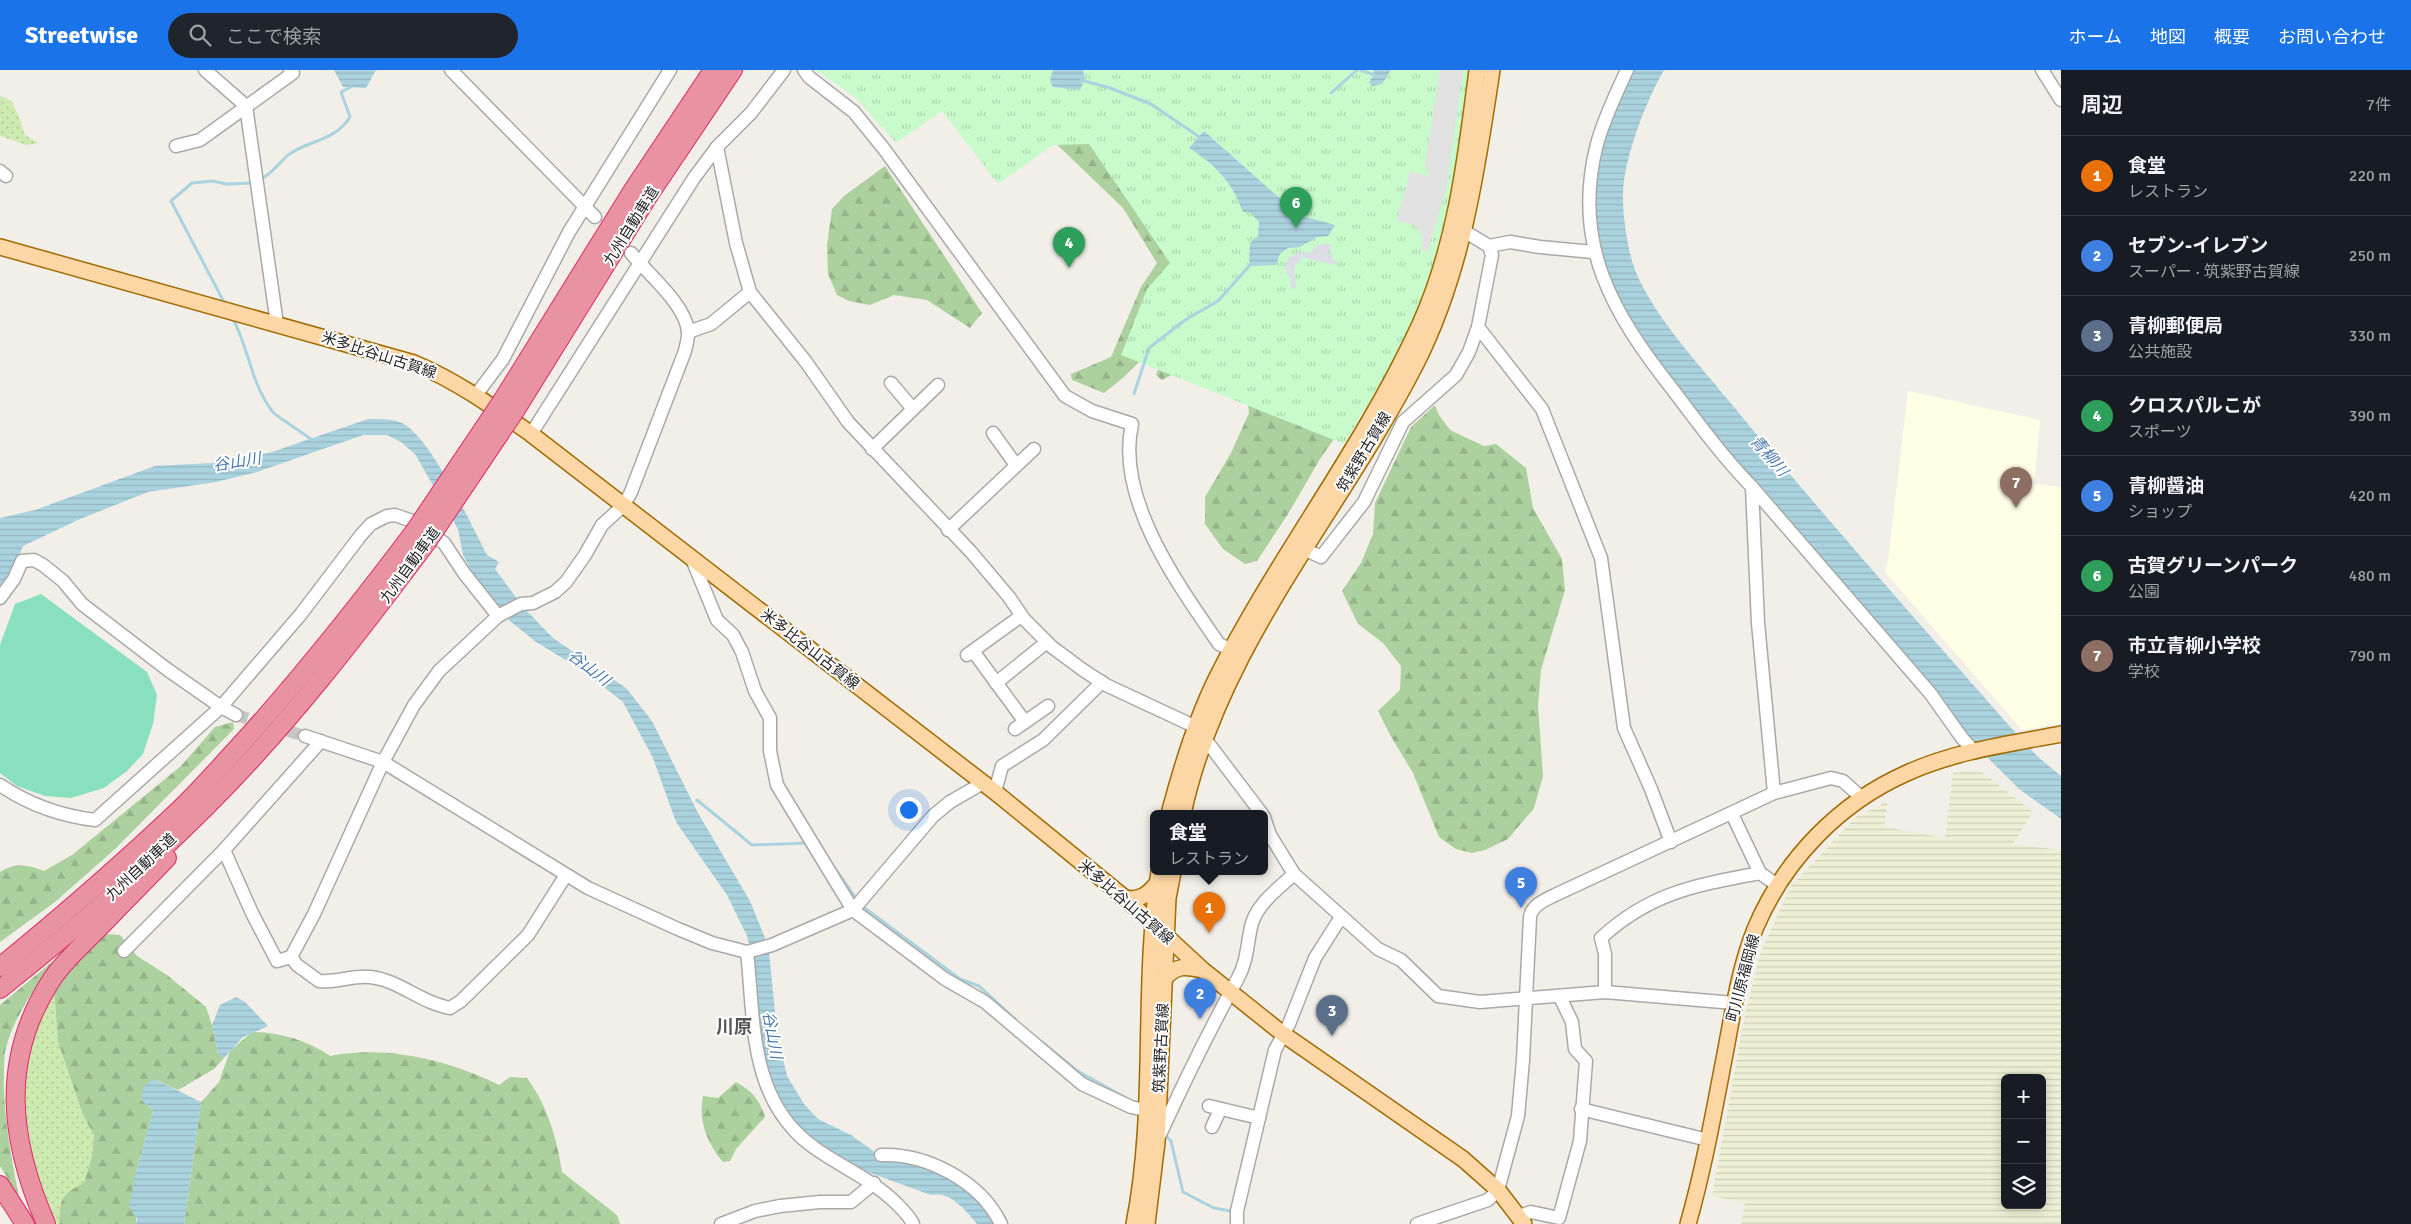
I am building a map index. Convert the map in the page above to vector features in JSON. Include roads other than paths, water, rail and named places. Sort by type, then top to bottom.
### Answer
[{"type":"highway","name":"九州自動車道","points":[[508,406],[633,190],[713,70]]},
{"type":"highway","name":"九州自動車道","points":[[0,989],[94,912],[206,806],[261,748],[364,625],[733,70]]},
{"type":"highway","name":"九州自動車道","points":[[0,967],[85,897],[180,809],[289,690],[355,610],[421,537]]},
{"type":"highway","points":[[46,1224],[28,1179],[18,1143],[12,1104],[14,1070],[25,1028],[52,979],[66,961],[193,832],[261,748]]},
{"type":"highway","points":[[0,1186],[25,1224]]},
{"type":"highway","points":[[0,1204],[13,1224]]},
{"type":"main road","name":"筑紫野古賀線","points":[[1171,810],[1232,650],[1374,413],[1421,322],[1436,286],[1452,230],[1463,179],[1477,70]]},
{"type":"main road","name":"筑紫野古賀線","points":[[1184,810],[1200,732],[1416,362],[1446,294],[1475,183],[1492,70]]},
{"type":"main road","name":"米多比谷山古賀線","points":[[0,247],[414,363],[445,376],[476,395],[531,434],[624,505],[989,788],[1124,898],[1166,938],[1229,992],[1283,1034],[1463,1159],[1498,1190],[1522,1220]]},
{"type":"main road","name":"町川原福岡線","points":[[1688,1224],[1708,1140],[1734,1003],[1755,930],[1777,885],[1820,832],[1862,798],[1907,773],[1978,751],[2061,734]]},
{"type":"main road","name":"筑紫野古賀線","points":[[1146,1224],[1157,1142],[1168,898],[1172,875]]},
{"type":"main road","name":"筑紫野古賀線","points":[[1134,1224],[1141,1174],[1154,925],[1159,877]]},
{"type":"main road","points":[[1124,898],[1134,900],[1143,897],[1151,892],[1159,877]]},
{"type":"main road","points":[[1164,979],[1174,968],[1182,966],[1203,970]]},
{"type":"street","points":[[205,70],[246,106],[277,324]]},
{"type":"street","points":[[176,146],[200,140],[293,73],[290,70]]},
{"type":"street","points":[[451,70],[595,217]]},
{"type":"street","points":[[476,395],[503,358],[584,206],[670,70]]},
{"type":"street","points":[[531,434],[694,178],[717,147],[750,113],[784,70]]},
{"type":"street","points":[[804,70],[809,77],[854,112],[884,149],[1065,396],[1092,411],[1132,424],[1128,443],[1134,484],[1159,553],[1219,644],[1232,650]]},
{"type":"street","points":[[1627,70],[1600,136],[1591,175],[1589,205],[1594,252],[1602,277],[1628,330],[1732,466],[1930,693],[1962,738],[1978,751]]},
{"type":"street","points":[[2042,70],[2061,100]]},
{"type":"street","points":[[717,147],[736,243],[750,292],[806,362],[848,422],[948,530],[971,552],[1009,597],[1022,616],[1047,642],[1102,682],[1200,732],[1258,810]]},
{"type":"street","points":[[1464,231],[1489,246],[1510,242],[1594,252]]},
{"type":"street","points":[[1306,550],[1321,557],[1364,502],[1403,422],[1456,375],[1469,352],[1478,327],[1492,263],[1489,246]]},
{"type":"street","points":[[292,957],[314,914],[383,762],[414,705],[439,671],[499,616],[521,604],[533,603],[555,592],[566,582],[585,555],[602,525],[624,505],[631,492],[682,360],[688,332],[684,318],[674,302],[630,253]]},
{"type":"street","points":[[688,332],[711,324],[750,292]]},
{"type":"street","points":[[1478,327],[1542,409],[1602,558],[1624,728],[1672,842]]},
{"type":"street","points":[[891,384],[913,409]]},
{"type":"street","points":[[872,449],[938,384]]},
{"type":"street","points":[[992,433],[1016,465]]},
{"type":"street","points":[[948,530],[1034,449]]},
{"type":"street","points":[[1752,487],[1758,623],[1774,793]]},
{"type":"street","points":[[0,785],[36,804],[74,817],[95,820],[221,707],[301,614],[361,535],[371,524],[387,516],[395,515],[412,521],[444,543],[464,574],[499,616]]},
{"type":"street","points":[[692,559],[717,620],[733,636],[742,652],[755,691],[770,718],[770,751],[777,785],[854,910],[945,979],[985,1002],[1082,1084],[1131,1107],[1145,1110]]},
{"type":"street","points":[[0,598],[14,579],[22,561],[34,560],[63,581],[82,604],[221,707],[236,715]]},
{"type":"street","points":[[1022,616],[970,654],[996,683],[1020,726],[1048,706]]},
{"type":"street","points":[[996,683],[1047,642]]},
{"type":"street","points":[[305,736],[383,762],[566,875],[648,916],[712,942],[747,952],[772,945],[854,910],[933,816],[950,802],[989,788],[1002,766],[1043,740],[1102,682]]},
{"type":"street","points":[[124,951],[224,850],[321,742]]},
{"type":"street","points":[[1417,1224],[1488,1200],[1498,1190],[1518,1116],[1530,917],[1531,912],[1537,905],[1555,894],[1672,842],[1774,793],[1831,778],[1843,781],[1862,798]]},
{"type":"street","points":[[1732,814],[1760,873],[1777,885]]},
{"type":"street","points":[[1268,830],[1294,874],[1378,949],[1401,960],[1438,996],[1480,1002],[1556,994],[1560,997],[1572,1022],[1575,1049],[1586,1061],[1580,1141],[1558,1218],[1531,1212],[1522,1220]]},
{"type":"street","points":[[224,850],[252,913],[277,960],[292,957]]},
{"type":"street","points":[[1605,992],[1605,954],[1601,938],[1610,930],[1653,901],[1675,891],[1760,873]]},
{"type":"street","points":[[1157,1142],[1229,992],[1239,976],[1249,950],[1252,923],[1259,907],[1294,874]]},
{"type":"street","points":[[292,957],[297,965],[319,981],[371,977],[395,984],[436,1005],[450,1008],[462,1001],[528,935],[566,875]]},
{"type":"street","points":[[1237,1224],[1238,1212],[1275,1050],[1289,1024],[1315,958],[1341,917]]},
{"type":"street","points":[[747,952],[753,1028],[768,1090],[795,1132],[824,1153],[874,1183],[905,1212],[913,1224]]},
{"type":"street","points":[[1560,997],[1605,992],[1734,1003]]},
{"type":"street","points":[[1212,1127],[1215,1108],[1259,1118]]},
{"type":"street","points":[[1581,1108],[1708,1140]]},
{"type":"street","points":[[881,1154],[893,1154],[924,1162],[955,1176],[975,1190],[989,1204],[1001,1224]]},
{"type":"street","points":[[721,1224],[755,1211],[780,1206],[820,1202],[851,1202],[874,1183]]},
{"type":"water","points":[[334,70],[376,70],[366,88],[343,87]]},
{"type":"water","points":[[1053,70],[1083,70],[1085,79],[1080,90],[1053,87],[1050,80]]},
{"type":"water","points":[[1374,70],[1391,70],[1382,84],[1372,86],[1369,82]]},
{"type":"water","name":"青柳川","points":[[1633,70],[1664,70],[1636,132],[1626,167],[1623,198],[1628,246],[1639,279],[1649,297],[1688,352],[1831,522],[2005,721],[2037,756],[2061,776],[2061,819],[2019,789],[1970,740],[1701,419],[1632,325],[1605,271],[1594,211],[1597,176],[1606,133],[1619,97]]},
{"type":"water","points":[[1204,131],[1285,203],[1292,215],[1335,225],[1328,236],[1317,237],[1300,247],[1288,248],[1280,254],[1276,265],[1249,266],[1250,243],[1258,236],[1259,222],[1251,213],[1243,212],[1234,192],[1222,175],[1189,148]]},
{"type":"water","name":"谷山川","points":[[368,419],[398,421],[413,431],[425,445],[449,483],[487,555],[499,562],[495,569],[523,607],[553,638],[626,688],[652,721],[698,813],[750,901],[765,938],[769,952],[777,1032],[787,1076],[804,1104],[818,1119],[851,1135],[883,1158],[892,1158],[941,1173],[978,1196],[996,1224],[977,1224],[957,1203],[945,1196],[931,1195],[865,1171],[817,1142],[797,1127],[773,1091],[759,1046],[753,959],[747,936],[727,895],[676,822],[653,758],[623,702],[582,670],[536,642],[510,621],[480,587],[463,555],[458,529],[415,454],[401,442],[387,435],[363,435],[257,472],[216,482],[148,492],[80,519],[23,546],[15,567],[0,592],[0,518],[35,510],[155,466],[230,462],[272,452]]},
{"type":"water","points":[[236,997],[245,1002],[268,1026],[243,1037],[224,1058],[218,1053],[212,1025],[220,1005]]},
{"type":"water","points":[[154,1079],[201,1102],[184,1224],[136,1224],[137,1218],[129,1206],[136,1172],[153,1111],[141,1099],[144,1086]]},
{"type":"waterway","points":[[1331,93],[1357,70]]},
{"type":"waterway","points":[[1360,70],[1375,75]]},
{"type":"waterway","points":[[1081,80],[1110,88],[1151,104],[1201,138]]},
{"type":"waterway","points":[[261,179],[294,151],[336,132],[344,125],[350,117],[341,92],[351,87]]},
{"type":"waterway","points":[[225,304],[171,201],[192,183],[213,181],[226,184],[253,183]]},
{"type":"waterway","points":[[1134,394],[1149,348],[1185,320],[1218,301],[1251,264]]},
{"type":"waterway","points":[[232,317],[259,388],[272,411],[312,440]]},
{"type":"waterway","points":[[697,800],[752,845],[808,843]]},
{"type":"waterway","points":[[834,867],[858,901]]},
{"type":"waterway","points":[[862,906],[960,979],[979,986],[1015,1019]]},
{"type":"waterway","points":[[1042,1042],[1076,1070],[1135,1103]]},
{"type":"waterway","points":[[1163,1133],[1171,1141],[1183,1192],[1214,1208],[1231,1211]]},
{"type":"tunnel","points":[[236,715],[305,736]]},
{"type":"place","name":"古賀グリーンパーク","points":[[1296,228]]},
{"type":"place","name":"クロスパルこが","points":[[1069,268]]},
{"type":"place","name":"市立青柳小学校","points":[[2016,508]]},
{"type":"place","name":"青柳醤油","points":[[1521,908]]},
{"type":"place","name":"食堂","points":[[1209,933]]},
{"type":"place","name":"セブン-イレブン","points":[[1200,1019]]},
{"type":"place","name":"青柳郵便局","points":[[1332,1036]]},
{"type":"district","name":"川原","points":[[734,1027]]}]
